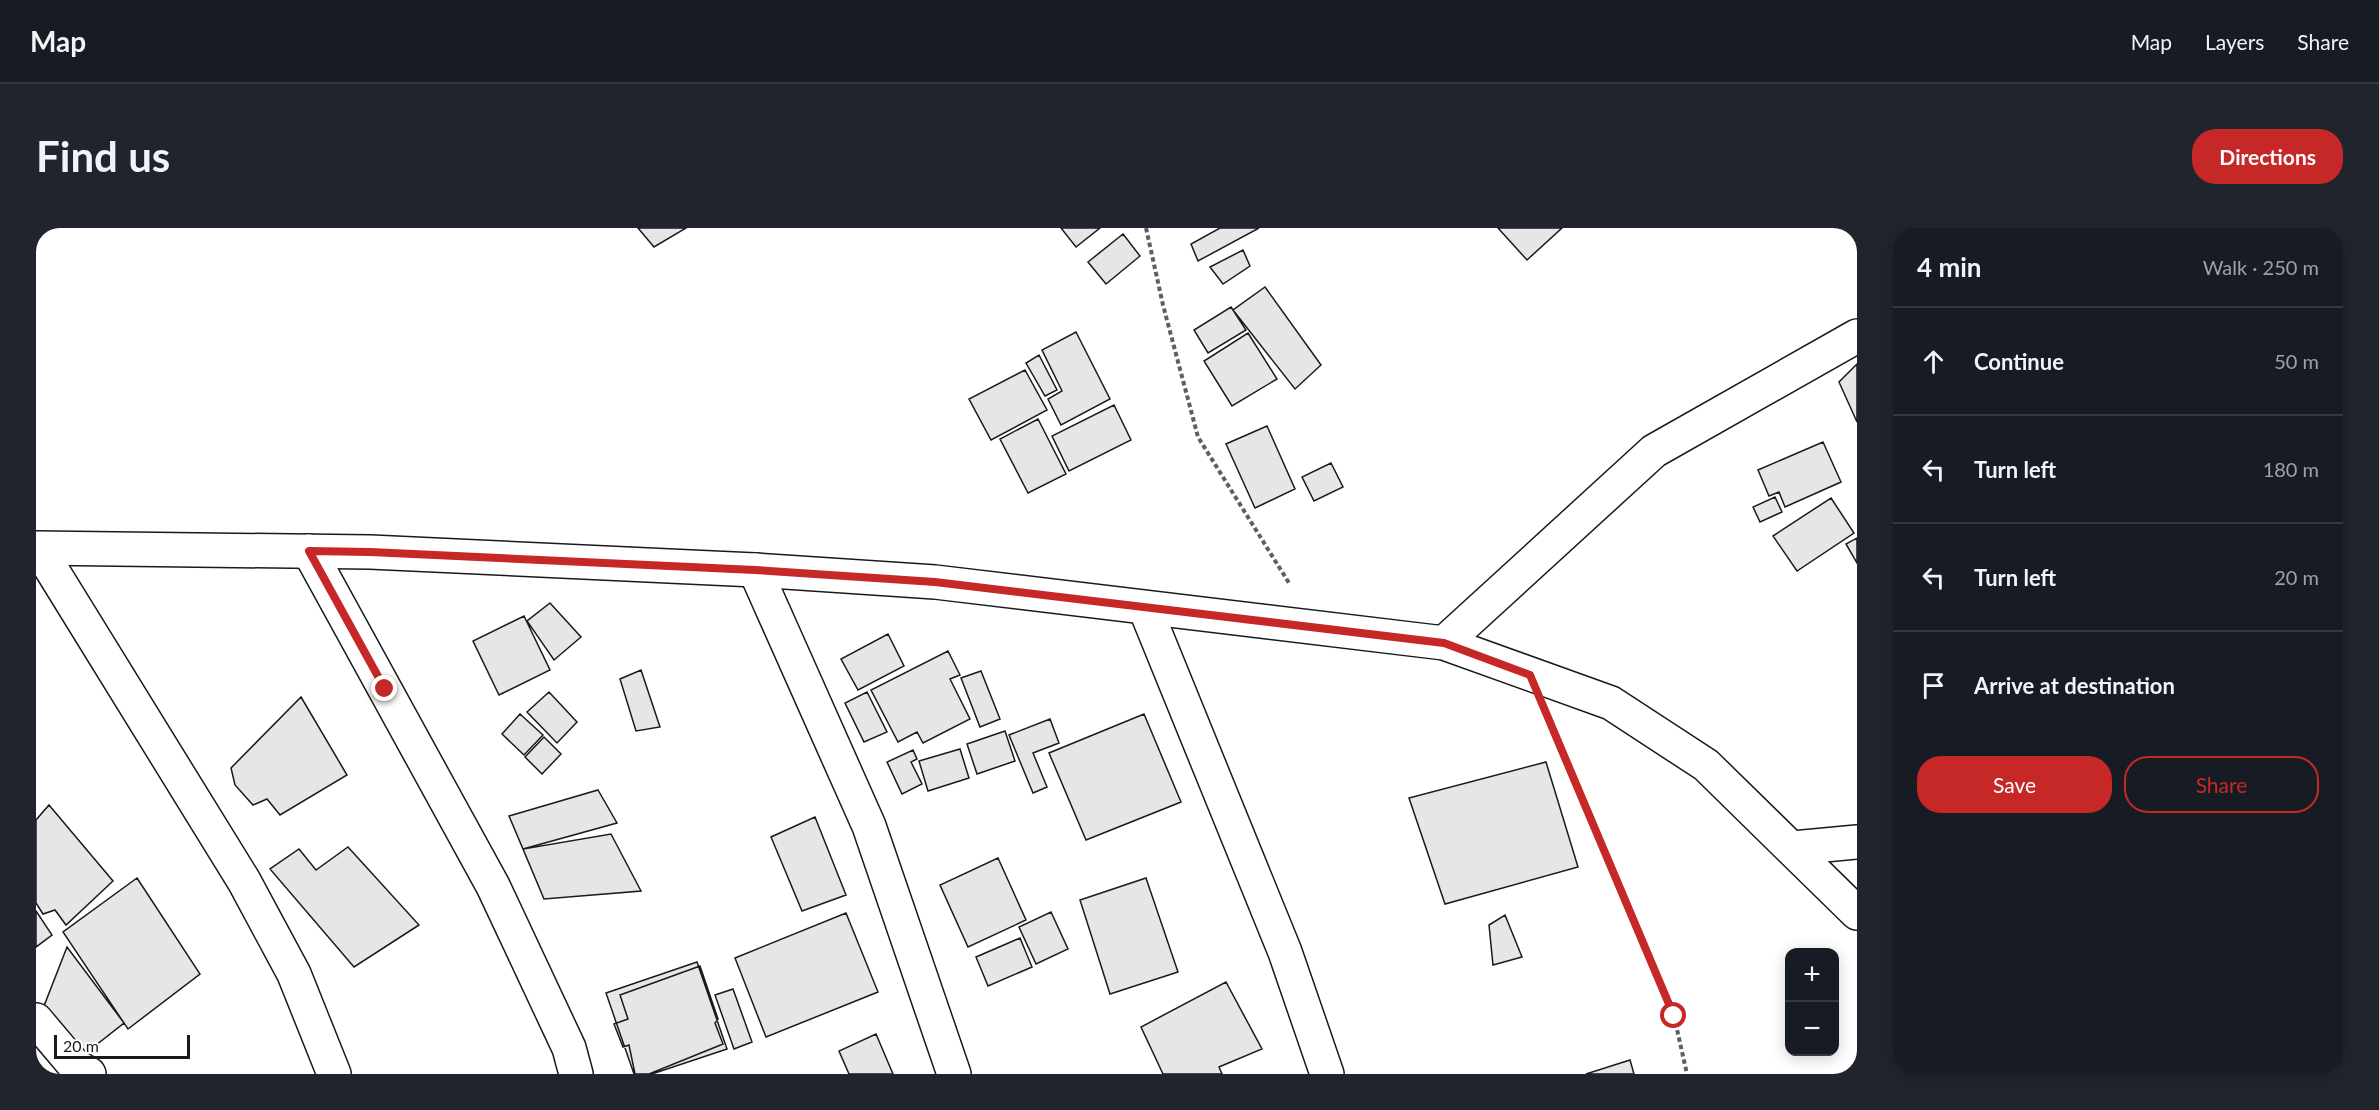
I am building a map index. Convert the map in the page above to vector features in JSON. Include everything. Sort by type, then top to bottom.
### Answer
[{"type":"street","points":[[1444,643],[1654,451],[1857,336]]},
{"type":"street","points":[[38,549],[370,552],[755,570],[935,582],[1444,643],[1611,703],[1706,765],[1857,913]]},
{"type":"street","points":[[38,549],[244,881],[294,974],[334,1074]]},
{"type":"street","points":[[309,551],[493,886],[568,1047],[576,1074]]},
{"type":"street","points":[[755,570],[869,826],[954,1074]]},
{"type":"street","points":[[1144,608],[1285,952],[1327,1074]]},
{"type":"street","points":[[1793,848],[1857,842]]},
{"type":"street","points":[[36,1020],[74,1065],[89,1074]]},
{"type":"path","points":[[1146,228],[1163,305],[1198,438],[1316,627]]},
{"type":"path","points":[[1530,675],[1674,1016],[1687,1074]]},
{"type":"building","points":[[638,228],[686,228],[654,247]]},
{"type":"building","points":[[1061,228],[1100,228],[1076,247]]},
{"type":"building","points":[[1220,228],[1259,228],[1198,261],[1191,244]]},
{"type":"building","points":[[1498,228],[1562,228],[1527,260]]},
{"type":"building","points":[[1123,234],[1140,256],[1106,284],[1088,262]]},
{"type":"building","points":[[1243,250],[1250,266],[1223,284],[1210,267]]},
{"type":"building","points":[[1265,287],[1321,365],[1295,389],[1233,310]]},
{"type":"building","points":[[1231,307],[1246,330],[1208,353],[1194,330]]},
{"type":"building","points":[[1076,332],[1110,399],[1061,425],[1048,399],[1062,391],[1042,350]]},
{"type":"building","points":[[1248,333],[1277,379],[1232,406],[1204,361]]},
{"type":"building","points":[[1039,355],[1057,390],[1045,396],[1026,363]]},
{"type":"building","points":[[1857,364],[1857,422],[1839,382]]},
{"type":"building","points":[[1025,370],[1047,410],[991,440],[969,399]]},
{"type":"building","points":[[1114,405],[1131,440],[1069,471],[1052,436]]},
{"type":"building","points":[[1038,419],[1066,474],[1028,493],[1000,439]]},
{"type":"building","points":[[1267,426],[1295,489],[1255,508],[1226,444]]},
{"type":"building","points":[[1823,442],[1841,482],[1785,507],[1779,492],[1769,496],[1758,470]]},
{"type":"building","points":[[1331,463],[1343,487],[1314,501],[1302,477]]},
{"type":"building","points":[[1775,497],[1782,512],[1760,522],[1753,507]]},
{"type":"building","points":[[1831,498],[1854,533],[1797,571],[1773,536]]},
{"type":"building","points":[[1857,538],[1857,563],[1846,544]]},
{"type":"building","points":[[550,603],[581,637],[554,660],[527,621]]},
{"type":"building","points":[[524,616],[550,670],[499,695],[473,641]]},
{"type":"building","points":[[888,634],[904,666],[858,690],[841,659]]},
{"type":"building","points":[[948,651],[960,675],[950,679],[970,719],[923,743],[917,732],[898,742],[871,690]]},
{"type":"building","points":[[641,670],[660,727],[636,731],[620,679]]},
{"type":"building","points":[[981,671],[1000,719],[980,727],[961,678]]},
{"type":"building","points":[[549,692],[577,722],[557,743],[527,712]]},
{"type":"building","points":[[867,692],[887,732],[864,742],[845,703]]},
{"type":"building","points":[[301,697],[347,775],[280,815],[267,799],[253,805],[235,785],[231,768]]},
{"type":"building","points":[[520,714],[543,735],[524,755],[502,734]]},
{"type":"building","points":[[1144,714],[1181,802],[1086,840],[1049,753]]},
{"type":"building","points":[[1050,719],[1059,743],[1033,753],[1047,787],[1033,793],[1009,735]]},
{"type":"building","points":[[1005,731],[1015,761],[977,774],[967,744]]},
{"type":"building","points":[[544,737],[561,754],[542,774],[525,757]]},
{"type":"building","points":[[960,749],[969,778],[928,791],[919,761]]},
{"type":"building","points":[[913,750],[917,759],[911,762],[922,784],[902,794],[887,762]]},
{"type":"building","points":[[1546,762],[1578,867],[1445,904],[1409,798]]},
{"type":"building","points":[[598,790],[617,823],[523,849],[509,816]]},
{"type":"building","points":[[49,805],[113,881],[66,925],[55,910],[43,914],[36,903],[36,820]]},
{"type":"building","points":[[815,817],[846,895],[802,911],[771,837]]},
{"type":"building","points":[[611,834],[641,891],[544,899],[523,849]]},
{"type":"building","points":[[348,847],[419,925],[354,967],[270,869],[299,849],[316,870]]},
{"type":"building","points":[[998,858],[1026,920],[968,947],[940,885]]},
{"type":"building","points":[[137,878],[200,974],[128,1029],[63,932]]},
{"type":"building","points":[[1146,878],[1178,972],[1110,994],[1080,900]]},
{"type":"building","points":[[36,911],[52,935],[36,947]]},
{"type":"building","points":[[1051,912],[1068,949],[1036,964],[1019,927]]},
{"type":"building","points":[[846,913],[878,992],[766,1037],[735,958]]},
{"type":"building","points":[[1505,915],[1522,957],[1493,965],[1489,925]]},
{"type":"building","points":[[1020,938],[1032,967],[988,986],[976,957]]},
{"type":"building","points":[[67,947],[124,1023],[82,1056],[44,1006]]},
{"type":"building","points":[[697,962],[727,1049],[652,1074],[634,1074],[606,993]]},
{"type":"building","points":[[700,966],[718,1019],[715,1023],[723,1044],[649,1074],[635,1074],[629,1045],[623,1047],[614,1024],[628,1019],[620,995]]},
{"type":"building","points":[[1226,982],[1262,1049],[1219,1067],[1222,1074],[1163,1074],[1141,1027]]},
{"type":"building","points":[[733,989],[752,1042],[734,1049],[715,995]]},
{"type":"building","points":[[876,1034],[893,1074],[849,1074],[839,1051]]},
{"type":"building","points":[[1630,1060],[1634,1074],[1586,1074]]},
{"type":"route","points":[[385,689],[309,551],[755,570],[935,582],[1444,643],[1530,675],[1674,1016]]}]
